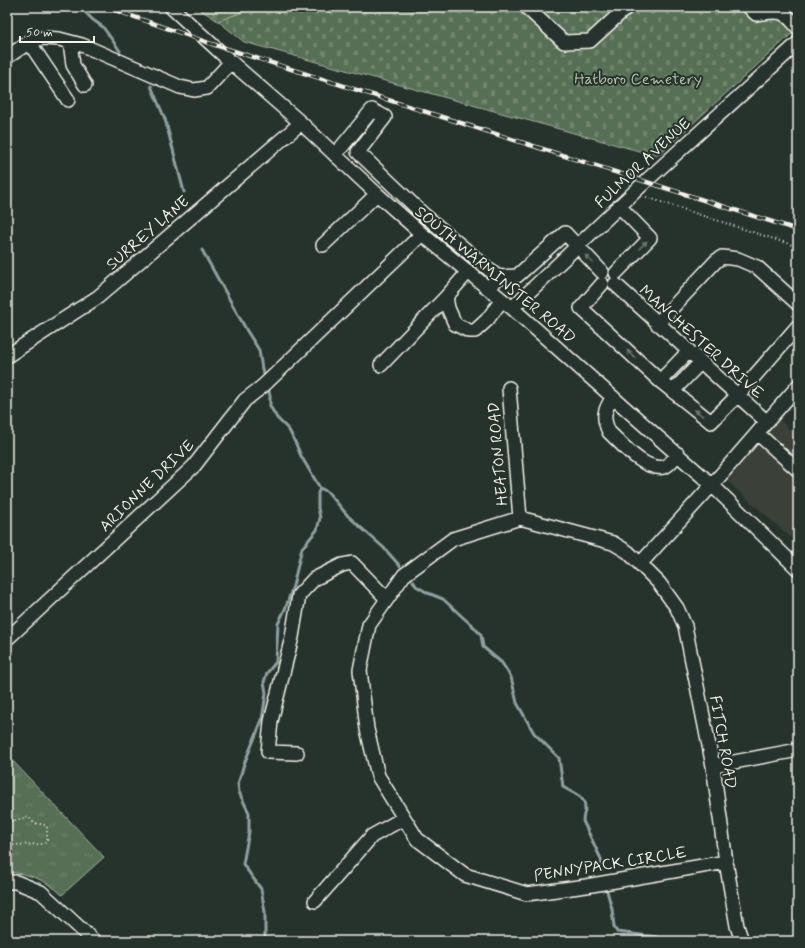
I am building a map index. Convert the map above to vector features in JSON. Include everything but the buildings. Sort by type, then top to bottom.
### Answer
[{"type":"street","name":"SOUTH WARMINSTER ROAD","points":[[171,7],[412,225],[507,304],[712,484],[798,569]]},
{"type":"street","points":[[526,7],[564,42],[590,41],[627,7]]},
{"type":"street","points":[[749,7],[756,14],[776,11],[790,17],[798,28]]},
{"type":"street","points":[[7,57],[29,42],[44,38],[59,39],[82,46],[180,87],[194,90],[207,88],[231,62]]},
{"type":"street","points":[[29,42],[68,100]]},
{"type":"street","points":[[70,42],[73,65],[85,86]]},
{"type":"street","name":"FULMOR AVENUE","points":[[446,297],[448,308],[455,324],[469,331],[475,331],[507,304],[535,285],[633,193],[798,43]]},
{"type":"street","points":[[335,155],[372,110],[385,118],[347,166]]},
{"type":"street","name":"SURREY LANE","points":[[7,356],[98,297],[301,123]]},
{"type":"street","points":[[358,152],[422,213],[498,277],[517,276],[523,271],[535,285]]},
{"type":"street","points":[[364,182],[375,168]]},
{"type":"street","points":[[323,245],[377,194]]},
{"type":"street","points":[[619,206],[650,238],[581,308],[660,381],[711,422],[737,396],[798,326]]},
{"type":"street","points":[[412,225],[422,213]]},
{"type":"street","name":"ARIONNE DRIVE","points":[[7,639],[194,466],[245,400],[427,238],[441,229]]},
{"type":"street","name":"MANCHESTER DRIVE","points":[[523,271],[565,233],[576,246],[658,324],[767,422]]},
{"type":"street","points":[[658,324],[716,261],[722,257],[738,259],[757,267],[798,304]]},
{"type":"street","points":[[381,365],[468,272]]},
{"type":"street","points":[[489,289],[498,277]]},
{"type":"street","points":[[660,381],[689,351]]},
{"type":"street","points":[[673,391],[701,362]]},
{"type":"street","points":[[520,518],[613,543],[628,552],[640,564],[758,433],[798,386]]},
{"type":"street","name":"HEATON ROAD","points":[[509,388],[520,518]]},
{"type":"street","points":[[613,397],[604,413],[606,426],[609,432],[641,462],[663,467],[668,465],[678,454]]},
{"type":"street","points":[[758,433],[798,470]]},
{"type":"street","name":"PENNYPACK CIRCLE","points":[[520,518],[453,539],[404,575],[369,625],[360,670],[367,729],[378,776],[417,839],[465,875],[527,894],[586,886],[726,862]]},
{"type":"street","points":[[297,753],[268,752],[271,721],[292,637],[300,595],[314,579],[342,565],[352,563],[387,599]]},
{"type":"street","name":"FITCH ROAD","points":[[640,564],[660,583],[677,608],[685,626],[713,766],[726,862],[737,926],[742,941]]},
{"type":"street","points":[[713,766],[798,750]]},
{"type":"street","points":[[316,901],[372,836],[404,818]]},
{"type":"street","points":[[7,882],[16,882],[41,892],[94,941]]},
{"type":"path","points":[[633,193],[798,247]]},
{"type":"path","points":[[29,817],[34,822],[45,825],[47,828],[47,840],[44,844],[11,845],[8,832],[7,822],[29,817]]},
{"type":"shaded area","points":[[779,419],[798,437],[798,544],[727,481]]},
{"type":"green space","points":[[196,7],[257,7],[218,21]]},
{"type":"green space","name":"Hatboro Cemetery","points":[[257,7],[798,7],[798,28],[657,156],[244,42],[218,21]]},
{"type":"green space","points":[[8,756],[104,857],[62,895],[50,885],[37,878],[7,872]]},
{"type":"waterway","points":[[80,7],[93,20],[103,27],[120,51]]},
{"type":"waterway","points":[[198,7],[205,7]]},
{"type":"waterway","points":[[151,86],[165,119],[184,192]]},
{"type":"waterway","points":[[202,250],[259,350],[262,369],[266,380]]},
{"type":"waterway","points":[[268,387],[270,406],[277,418],[289,430],[301,456],[320,488],[328,492],[348,516],[384,548],[400,566]]},
{"type":"waterway","points":[[265,941],[265,912],[261,889],[243,864],[249,832],[249,813],[239,792],[238,784],[244,764],[262,720],[266,693],[264,682],[267,673],[276,662],[278,624],[293,586],[302,548],[317,530],[320,518],[318,508],[318,493],[320,488]]},
{"type":"waterway","points":[[413,581],[416,586],[443,599],[474,627],[481,635],[483,647],[502,663],[511,677],[517,703],[534,733],[559,758],[563,787],[583,800],[585,808],[583,821],[601,859],[602,870]]},
{"type":"waterway","points":[[607,891],[612,909],[614,927],[617,932],[657,937],[663,941]]},
{"type":"railway","points":[[106,7],[212,44],[798,230]]}]
